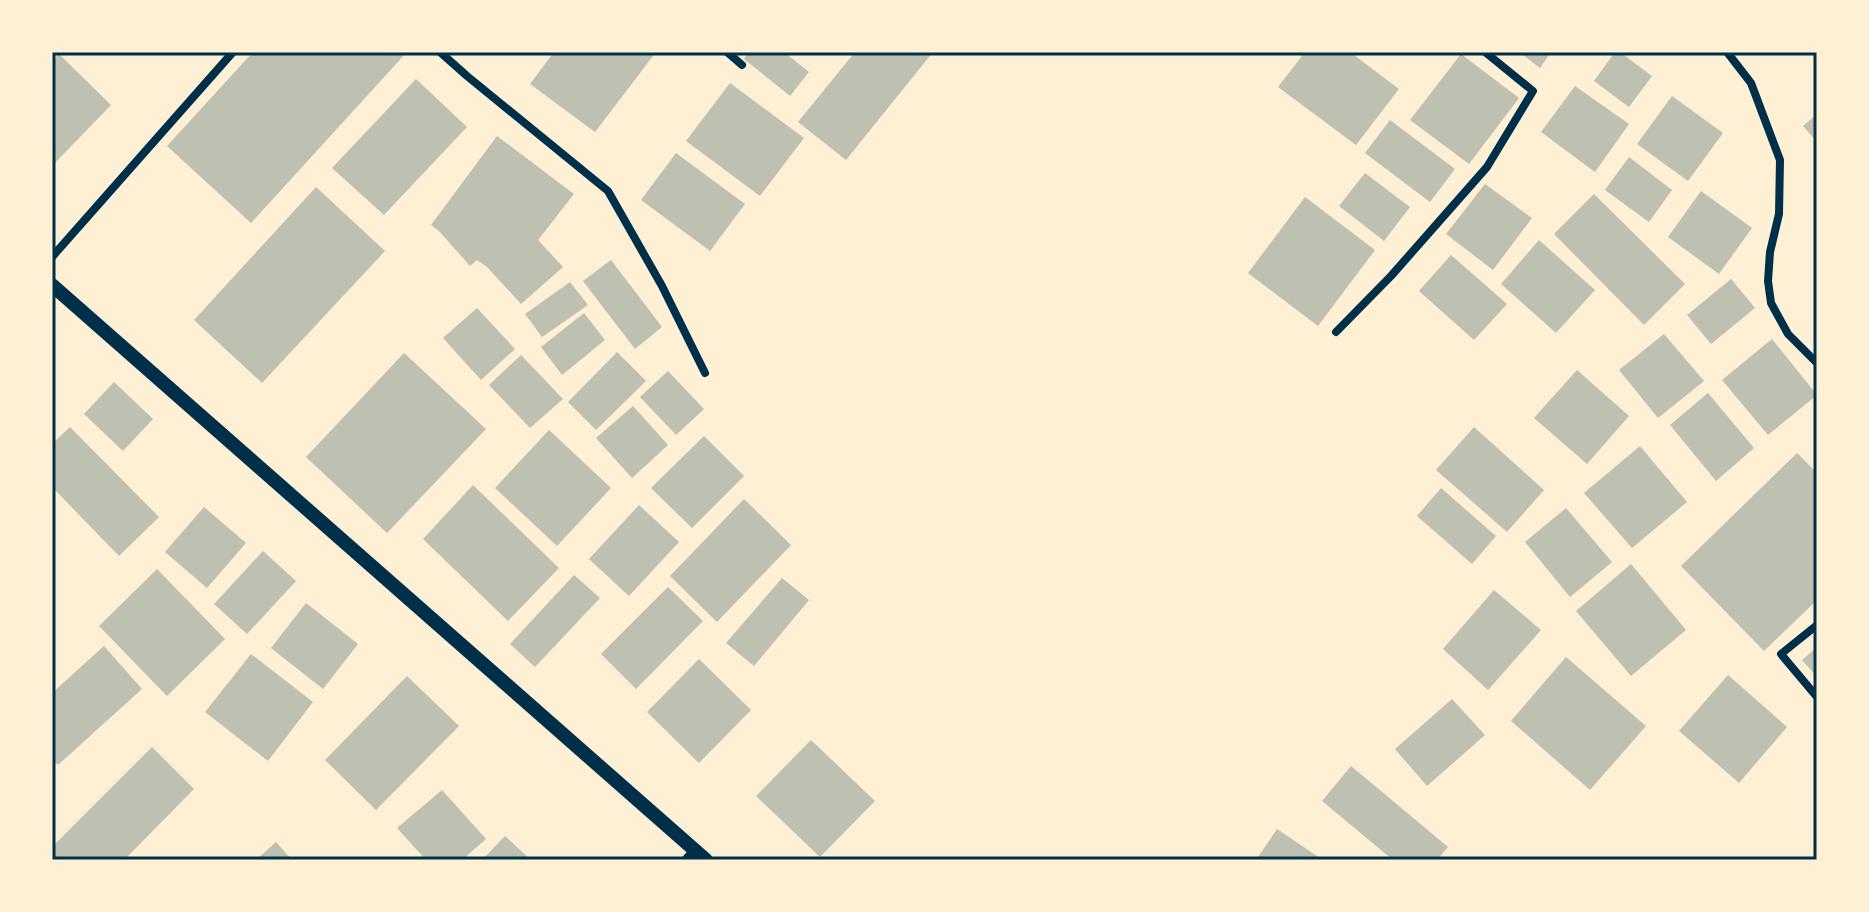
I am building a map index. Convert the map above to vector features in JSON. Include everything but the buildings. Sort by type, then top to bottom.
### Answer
[{"type":"street","points":[[52,257],[233,52]]},
{"type":"street","points":[[440,52],[608,191],[662,286],[705,373]]},
{"type":"street","points":[[727,52],[742,65]]},
{"type":"street","points":[[1336,332],[1391,276],[1487,167],[1533,91],[1485,52]]},
{"type":"street","points":[[1727,52],[1751,83],[1780,160],[1779,214],[1770,252],[1768,281],[1771,303],[1788,334],[1817,363]]},
{"type":"street","points":[[52,285],[689,855],[706,860]]},
{"type":"street","points":[[1817,625],[1781,654],[1817,697]]}]
